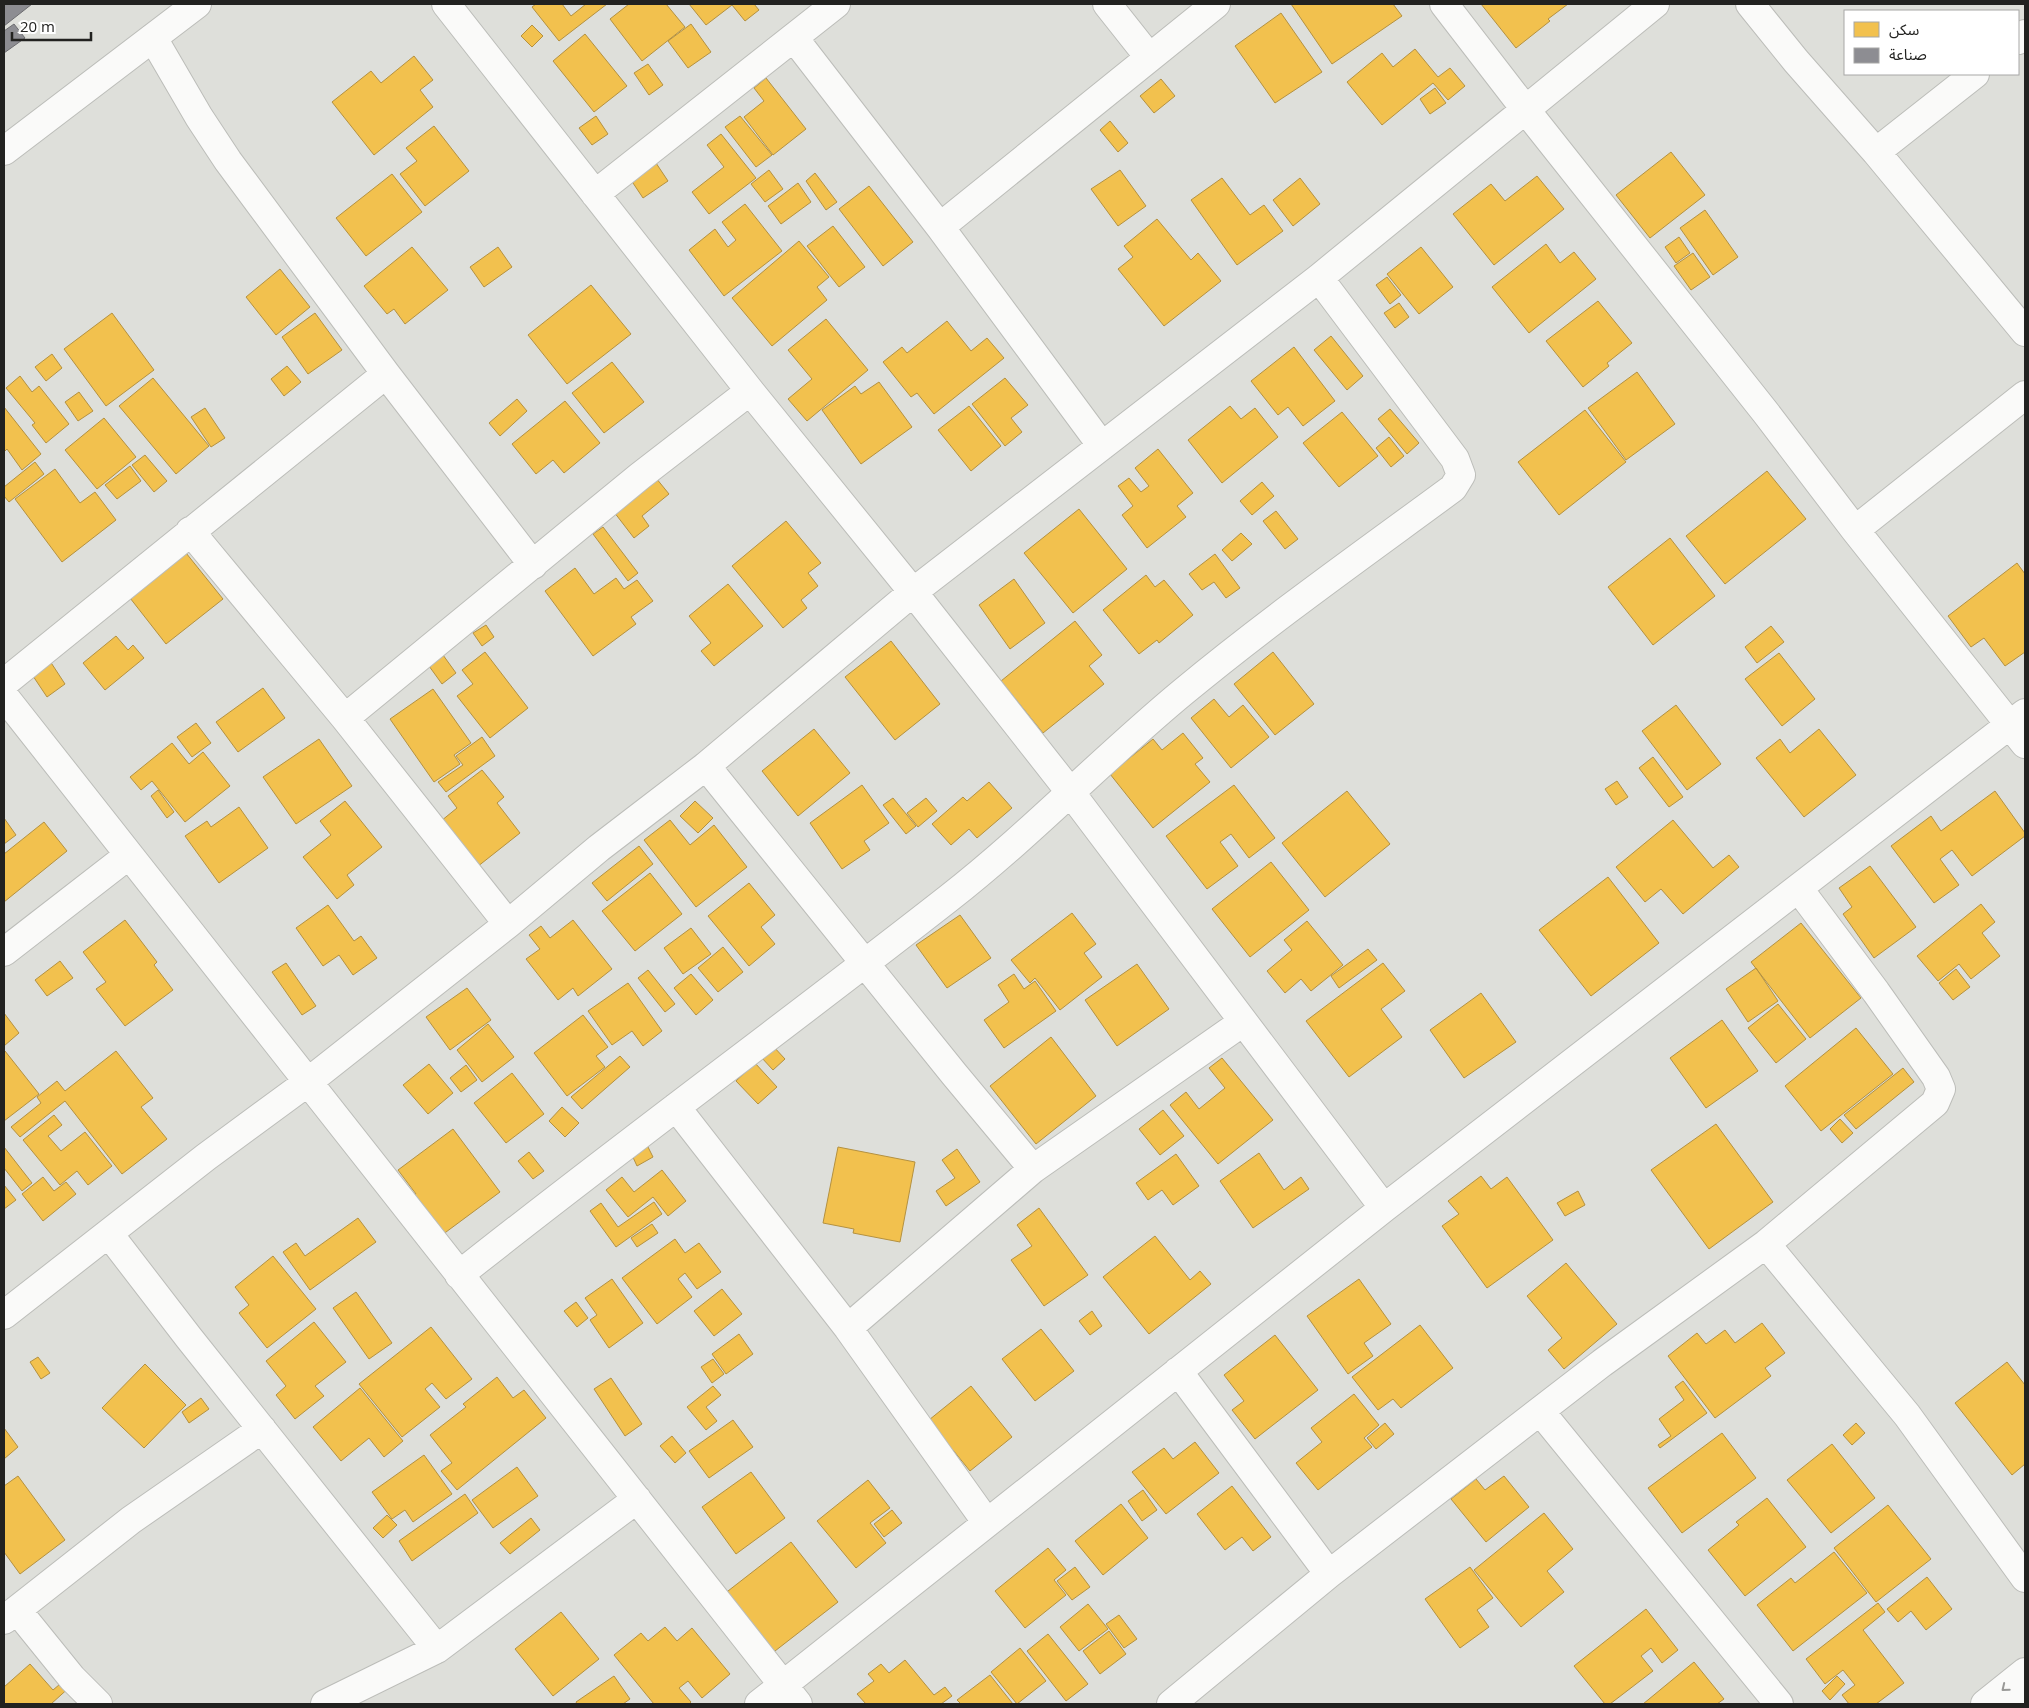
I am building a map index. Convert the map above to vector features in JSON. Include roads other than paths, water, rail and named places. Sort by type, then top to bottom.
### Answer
[{"type":"street","points":[[4,151],[197,4]]},
{"type":"street","points":[[446,4],[750,391],[913,592],[1071,793],[1384,1208]]},
{"type":"street","points":[[596,194],[836,4]]},
{"type":"street","points":[[1107,4],[1149,57]]},
{"type":"street","points":[[940,227],[1216,4]]},
{"type":"street","points":[[758,1704],[791,1695],[988,1522],[1384,1208],[1799,888],[2020,727],[1855,530],[1760,405],[1524,109],[1444,4]]},
{"type":"street","points":[[4,1315],[206,1157],[308,1082],[508,924],[599,848],[706,766],[913,592],[1319,278],[1655,4]]},
{"type":"street","points":[[1750,4],[2025,332]]},
{"type":"street","points":[[154,38],[199,117],[228,160],[386,374],[533,565]]},
{"type":"street","points":[[794,38],[940,227],[1102,446]]},
{"type":"street","points":[[1876,152],[1974,75]]},
{"type":"street","points":[[459,1275],[567,1190],[951,897],[1030,830],[1181,693],[1294,604],[1453,488],[1461,475],[1454,459],[1319,278]]},
{"type":"street","points":[[4,683],[386,374]]},
{"type":"street","points":[[345,718],[640,476],[750,391]]},
{"type":"street","points":[[1855,530],[2025,395]]},
{"type":"street","points":[[190,531],[345,718],[508,924]]},
{"type":"street","points":[[4,696],[791,1695]]},
{"type":"street","points":[[706,766],[1033,1169]]},
{"type":"street","points":[[4,952],[129,855]]},
{"type":"street","points":[[1170,1704],[1330,1574],[1602,1363],[1766,1244],[1935,1103],[1941,1089],[1936,1077],[1882,999],[1799,888]]},
{"type":"street","points":[[848,1328],[1033,1169],[1243,1022]]},
{"type":"street","points":[[676,1107],[848,1328],[988,1522]]},
{"type":"street","points":[[109,1234],[437,1649]]},
{"type":"street","points":[[1766,1244],[1907,1415],[2025,1578]]},
{"type":"street","points":[[1178,1371],[1330,1574]]},
{"type":"street","points":[[1540,1411],[1779,1704]]},
{"type":"street","points":[[98,1704],[10,1615],[131,1520],[262,1429]]},
{"type":"street","points":[[325,1704],[437,1649],[637,1499]]},
{"type":"street","points":[[1984,1704],[2025,1672]]}]
